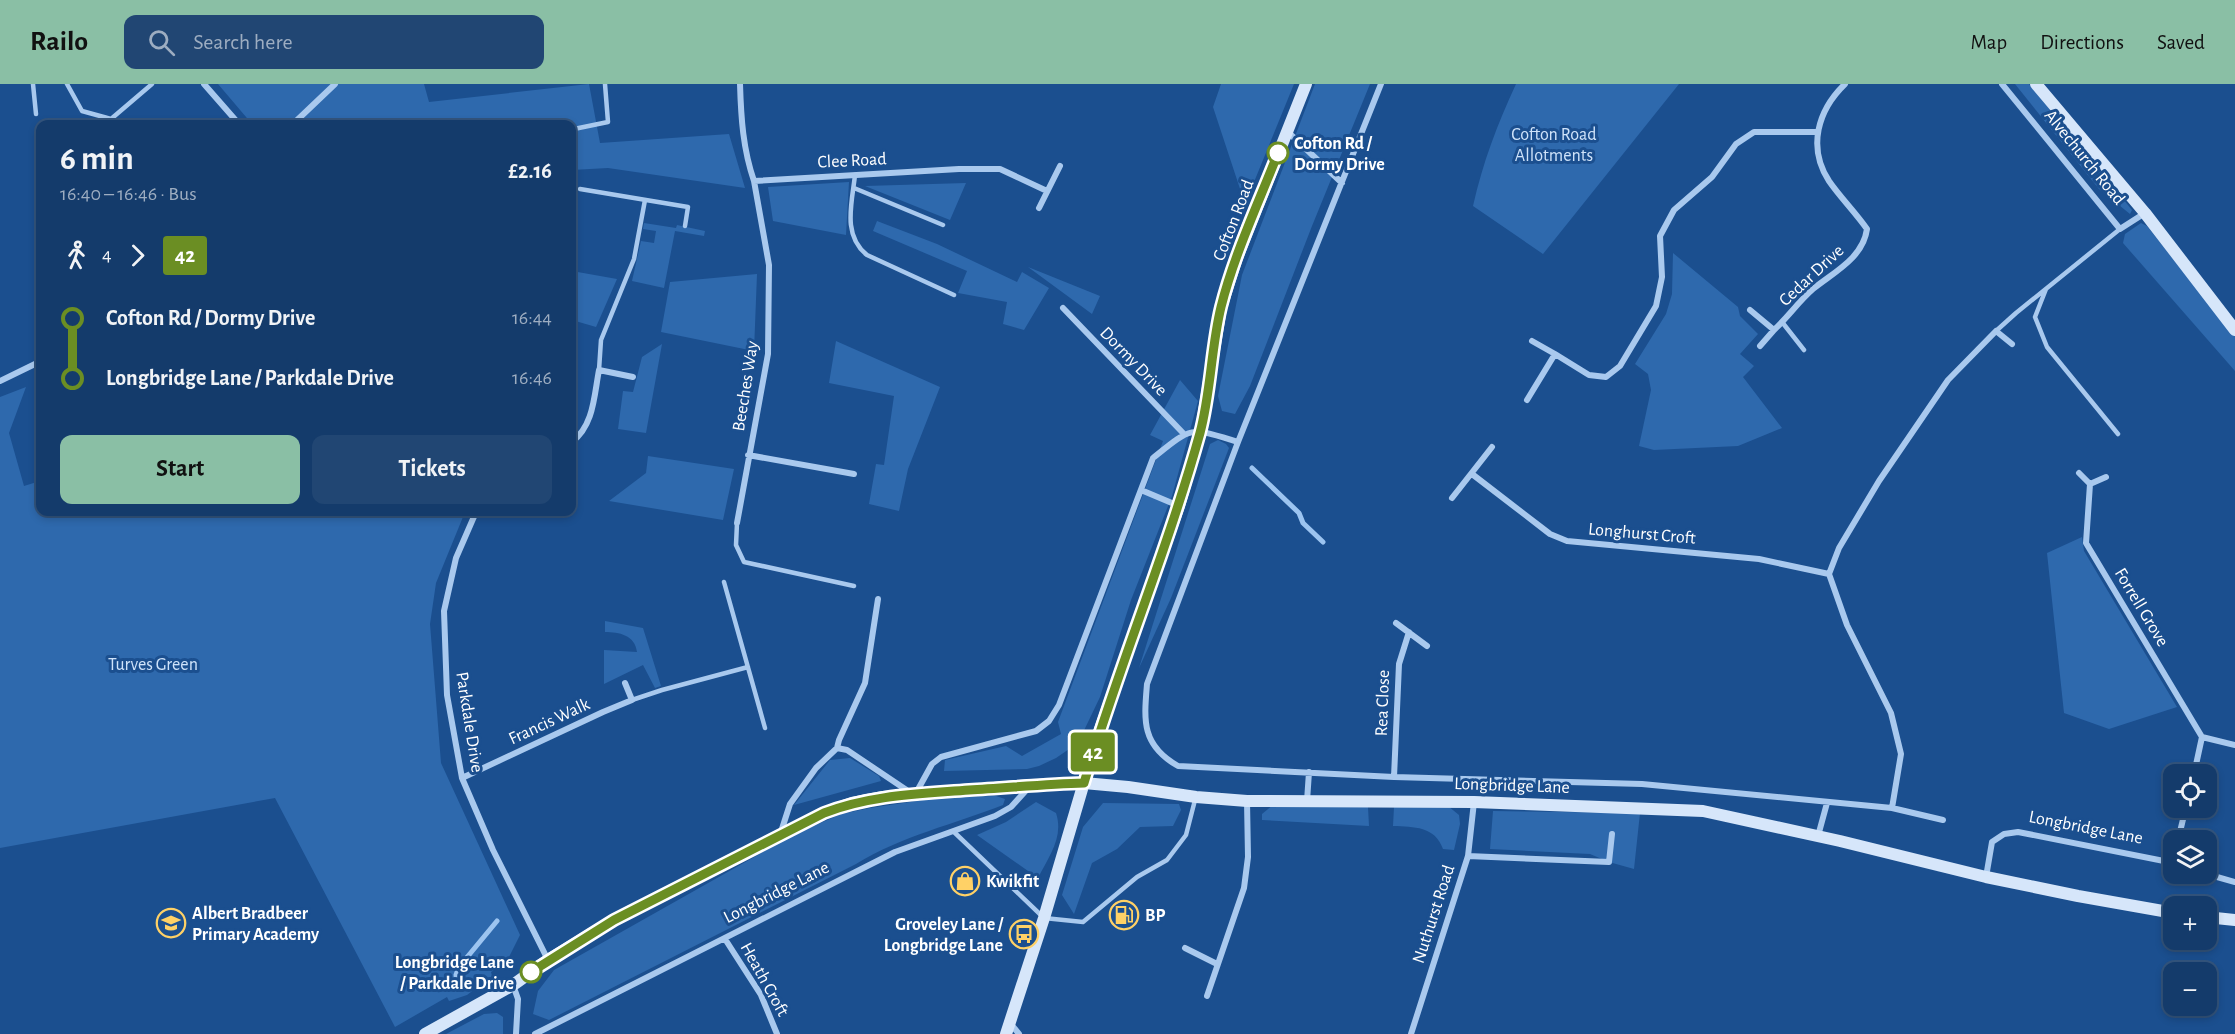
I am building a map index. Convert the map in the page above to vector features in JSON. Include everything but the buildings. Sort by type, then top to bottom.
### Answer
[{"type":"street","points":[[204,84],[236,120]]},
{"type":"street","points":[[297,120],[335,84]]},
{"type":"street","points":[[740,84],[741,130],[746,158],[754,182]]},
{"type":"street","name":"Cofton Road","points":[[1008,1028],[1044,918],[1098,735],[1179,506],[1201,430],[1221,308],[1237,258],[1306,84]]},
{"type":"street","points":[[837,748],[847,750],[914,794],[932,764],[941,757],[1036,731],[1049,721],[1059,705],[1153,458],[1184,434],[1201,430],[1238,442],[1381,84]]},
{"type":"street","points":[[1532,341],[1589,375],[1606,377],[1620,366],[1656,306],[1662,277],[1660,236],[1674,210],[1712,177],[1736,144],[1754,132],[1817,132],[1830,99],[1845,84]]},
{"type":"street","name":"Alvechurch Road","points":[[2002,84],[2120,229],[2145,213]]},
{"type":"street","name":"Alvechurch Road","points":[[2036,84],[2145,213],[2235,330]]},
{"type":"street","points":[[1287,131],[1342,183]]},
{"type":"street","name":"Cedar Drive","points":[[1760,346],[1812,290],[1855,256],[1865,239],[1867,229],[1828,179],[1819,154],[1817,132]]},
{"type":"street","points":[[1040,208],[1060,166]]},
{"type":"street","name":"Clee Road","points":[[754,182],[959,169],[1000,169],[1047,191]]},
{"type":"street","name":"Beeches Way","points":[[737,523],[768,354],[769,266],[754,182]]},
{"type":"street","name":"Dormy Drive","points":[[1063,308],[1184,434]]},
{"type":"street","name":"Cedar Drive","points":[[1750,310],[1774,330]]},
{"type":"street","points":[[1892,808],[1901,754],[1891,713],[1847,625],[1829,574],[1839,548],[1880,481],[1948,380],[1996,331],[2012,344]]},
{"type":"street","points":[[1527,400],[1555,354]]},
{"type":"street","points":[[0,381],[36,363]]},
{"type":"street","points":[[576,438],[590,419],[599,370],[633,377]]},
{"type":"street","name":"Longbridge Lane","points":[[1238,442],[1147,684],[1144,720],[1147,735],[1163,756],[1178,766],[1394,777],[1642,784],[1892,808],[1943,820]]},
{"type":"street","points":[[1452,498],[1492,447]]},
{"type":"street","points":[[748,455],[854,474]]},
{"type":"street","points":[[2079,473],[2090,484],[2106,477]]},
{"type":"street","name":"Longhurst Croft","points":[[1472,474],[1550,534],[1566,541],[1759,559],[1829,574]]},
{"type":"street","name":"Forrell Grove","points":[[2090,484],[2086,543],[2202,737]]},
{"type":"street","points":[[1141,490],[1179,506]]},
{"type":"street","name":"Parkdale Drive","points":[[474,516],[456,558],[444,611],[447,695],[462,778],[493,850],[548,960]]},
{"type":"street","points":[[780,836],[790,804],[816,768],[837,748],[838,740],[866,683],[878,599]]},
{"type":"street","points":[[1396,623],[1427,646]]},
{"type":"street","name":"Rea Close","points":[[1394,777],[1399,664],[1409,632]]},
{"type":"street","points":[[625,683],[632,700]]},
{"type":"street","name":"Francis Walk","points":[[462,778],[632,700]]},
{"type":"street","points":[[2196,764],[2202,737],[2235,745]]},
{"type":"street","points":[[1307,801],[1309,772]]},
{"type":"street","name":"Longbridge Lane","points":[[424,1034],[513,985],[548,960],[614,920],[824,813],[852,803],[883,796],[1031,785],[1084,783],[1246,801],[1474,802],[1703,811],[1986,877],[2163,911]]},
{"type":"street","name":"Longbridge Lane","points":[[535,1034],[895,852],[996,816],[1011,807],[1031,785]]},
{"type":"street","points":[[1207,996],[1244,888],[1248,857],[1246,801]]},
{"type":"street","name":"Nuthurst Road","points":[[1411,1034],[1468,856],[1474,802]]},
{"type":"street","points":[[1818,836],[1827,803]]},
{"type":"street","name":"Longbridge Lane","points":[[1986,877],[1992,842],[2004,834],[2018,832],[2163,860]]},
{"type":"street","points":[[1468,856],[1609,862],[1612,834]]},
{"type":"street","points":[[2217,877],[2235,882]]},
{"type":"street","points":[[2217,918],[2235,920]]},
{"type":"street","name":"Heath Croft","points":[[725,939],[761,995],[777,1034]]},
{"type":"street","points":[[1185,948],[1217,964]]},
{"type":"street","points":[[513,985],[518,999],[516,1034]]},
{"type":"street","points":[[1008,1028],[1019,1034]]},
{"type":"lane","points":[[33,84],[36,114]]},
{"type":"lane","points":[[67,84],[82,111],[111,119],[152,84]]},
{"type":"lane","points":[[576,129],[608,122],[605,84]]},
{"type":"lane","points":[[855,175],[850,224],[852,237],[858,248],[867,255],[954,295]]},
{"type":"lane","points":[[854,188],[944,225]]},
{"type":"lane","points":[[580,189],[688,207],[685,226]]},
{"type":"lane","points":[[599,370],[601,340],[634,259],[645,200]]},
{"type":"lane","points":[[1996,331],[2120,229]]},
{"type":"lane","points":[[2046,289],[2035,317],[2047,347],[2118,434]]},
{"type":"lane","points":[[1782,322],[1804,350]]},
{"type":"lane","points":[[737,523],[736,545],[744,562],[854,586]]},
{"type":"lane","points":[[724,582],[765,728]]},
{"type":"lane","points":[[632,700],[748,667]]},
{"type":"lane","points":[[954,832],[1044,918],[1083,922],[1137,877],[1167,860],[1186,835],[1196,797]]},
{"type":"green space","points":[[218,84],[424,84],[429,102],[589,84],[600,143],[729,134],[745,188],[608,168],[576,170],[576,120],[249,120]]},
{"type":"green space","points":[[1221,84],[1294,84],[1245,204],[1213,107]]},
{"type":"green space","points":[[1315,84],[1370,84],[1250,386],[1235,414],[1222,411],[1218,396],[1242,275]]},
{"type":"green space","name":"Cofton Road Allotments","points":[[1516,84],[1679,84],[1543,254],[1473,206],[1491,144]]},
{"type":"green space","points":[[2015,84],[2029,84],[2132,210],[2130,214],[2099,189]]},
{"type":"green space","points":[[849,182],[846,235],[773,221],[768,187]]},
{"type":"green space","points":[[966,183],[950,220],[865,186]]},
{"type":"green space","points":[[877,221],[937,244],[1017,282],[1022,272],[1049,288],[1024,330],[1003,324],[1007,302],[958,293],[967,271],[873,231]]},
{"type":"green space","points":[[644,223],[676,228],[677,225],[705,231],[704,236],[675,231],[664,288],[632,281],[641,241],[654,243],[656,231],[643,229]]},
{"type":"green space","points":[[2141,223],[2147,226],[2235,336],[2235,371],[2123,243],[2125,234]]},
{"type":"green space","points":[[1673,253],[1738,307],[1740,316],[1758,334],[1740,354],[1754,366],[1743,377],[1782,428],[1738,446],[1654,450],[1639,446],[1651,390],[1648,374],[1635,364],[1666,314],[1672,294]]},
{"type":"green space","points":[[1028,267],[1100,296],[1092,314]]},
{"type":"green space","points":[[576,272],[617,279],[596,327],[576,321]]},
{"type":"green space","points":[[757,274],[754,351],[661,332],[670,282]]},
{"type":"green space","points":[[836,341],[940,387],[908,469],[899,511],[869,504],[876,464],[884,465],[894,396],[829,383]]},
{"type":"green space","points":[[662,344],[646,433],[618,429],[623,391],[633,392],[642,357]]},
{"type":"green space","points":[[1180,380],[1198,401],[1172,496],[1131,600],[1100,697],[1078,743],[1056,758],[1027,769],[944,771],[945,760],[1006,746],[1022,756],[1061,734],[1058,722],[1163,441],[1150,435]]},
{"type":"green space","name":"Turves Green","points":[[26,387],[9,433],[24,486],[36,482],[36,516],[463,516],[436,583],[430,624],[441,763],[520,935],[506,963],[491,972],[492,976],[467,995],[449,1001],[447,997],[395,1027],[275,798],[0,848],[0,397]]},
{"type":"green space","points":[[1218,440],[1229,448],[1171,598],[1139,668],[1210,444]]},
{"type":"green space","points":[[648,456],[734,469],[723,520],[609,501],[646,473]]},
{"type":"green space","points":[[2082,537],[2084,551],[2177,707],[2109,729],[2064,713],[2047,553]]},
{"type":"green space","points":[[605,621],[643,628],[661,686],[655,688],[643,665],[604,684],[604,650],[637,652],[630,638],[605,632]]},
{"type":"green space","points":[[850,758],[879,776],[881,781],[794,805],[830,760]]},
{"type":"green space","points":[[996,796],[1005,799],[1003,805],[928,831],[873,854],[549,1020],[533,1014],[538,991],[554,970],[793,835],[841,814],[870,808],[943,797]]},
{"type":"green space","points":[[1036,802],[1056,813],[1058,822],[1057,838],[1038,878],[977,835],[1006,822]]},
{"type":"green space","points":[[1103,803],[1179,804],[1181,810],[1173,826],[1140,827],[1117,849],[1092,863],[1074,914],[1062,895],[1083,827]]},
{"type":"green space","points":[[1273,805],[1368,807],[1369,826],[1262,820],[1262,814]]},
{"type":"green space","points":[[1448,806],[1459,815],[1460,824],[1454,850],[1443,849],[1435,836],[1423,829],[1393,826],[1394,807]]},
{"type":"green space","points":[[1493,811],[1640,813],[1634,869],[1590,854],[1490,849]]},
{"type":"green space","points":[[497,1013],[503,1017],[503,1034],[446,1034],[484,1014]]},
{"type":"waterway","points":[[1252,468],[1299,513],[1303,523],[1323,542]]},
{"type":"waterway","points":[[457,986],[456,975],[459,967],[497,921]]},
{"type":"bus line","name":"42","points":[[531,972],[614,920],[824,813],[852,803],[883,796],[1084,783],[1098,735],[1179,506],[1201,430],[1221,308],[1237,258],[1278,153]]},
{"type":"place","name":"Cofton Rd / Dormy Drive","points":[[1278,153]]},
{"type":"place","name":"Kwikfit","points":[[965,881]]},
{"type":"place","name":"BP","points":[[1124,915]]},
{"type":"place","name":"Albert Bradbeer Primary Academy","points":[[171,923]]},
{"type":"place","name":"Groveley Lane / Longbridge Lane","points":[[1024,934]]},
{"type":"place","name":"Longbridge Lane / Parkdale Drive","points":[[531,972]]}]
